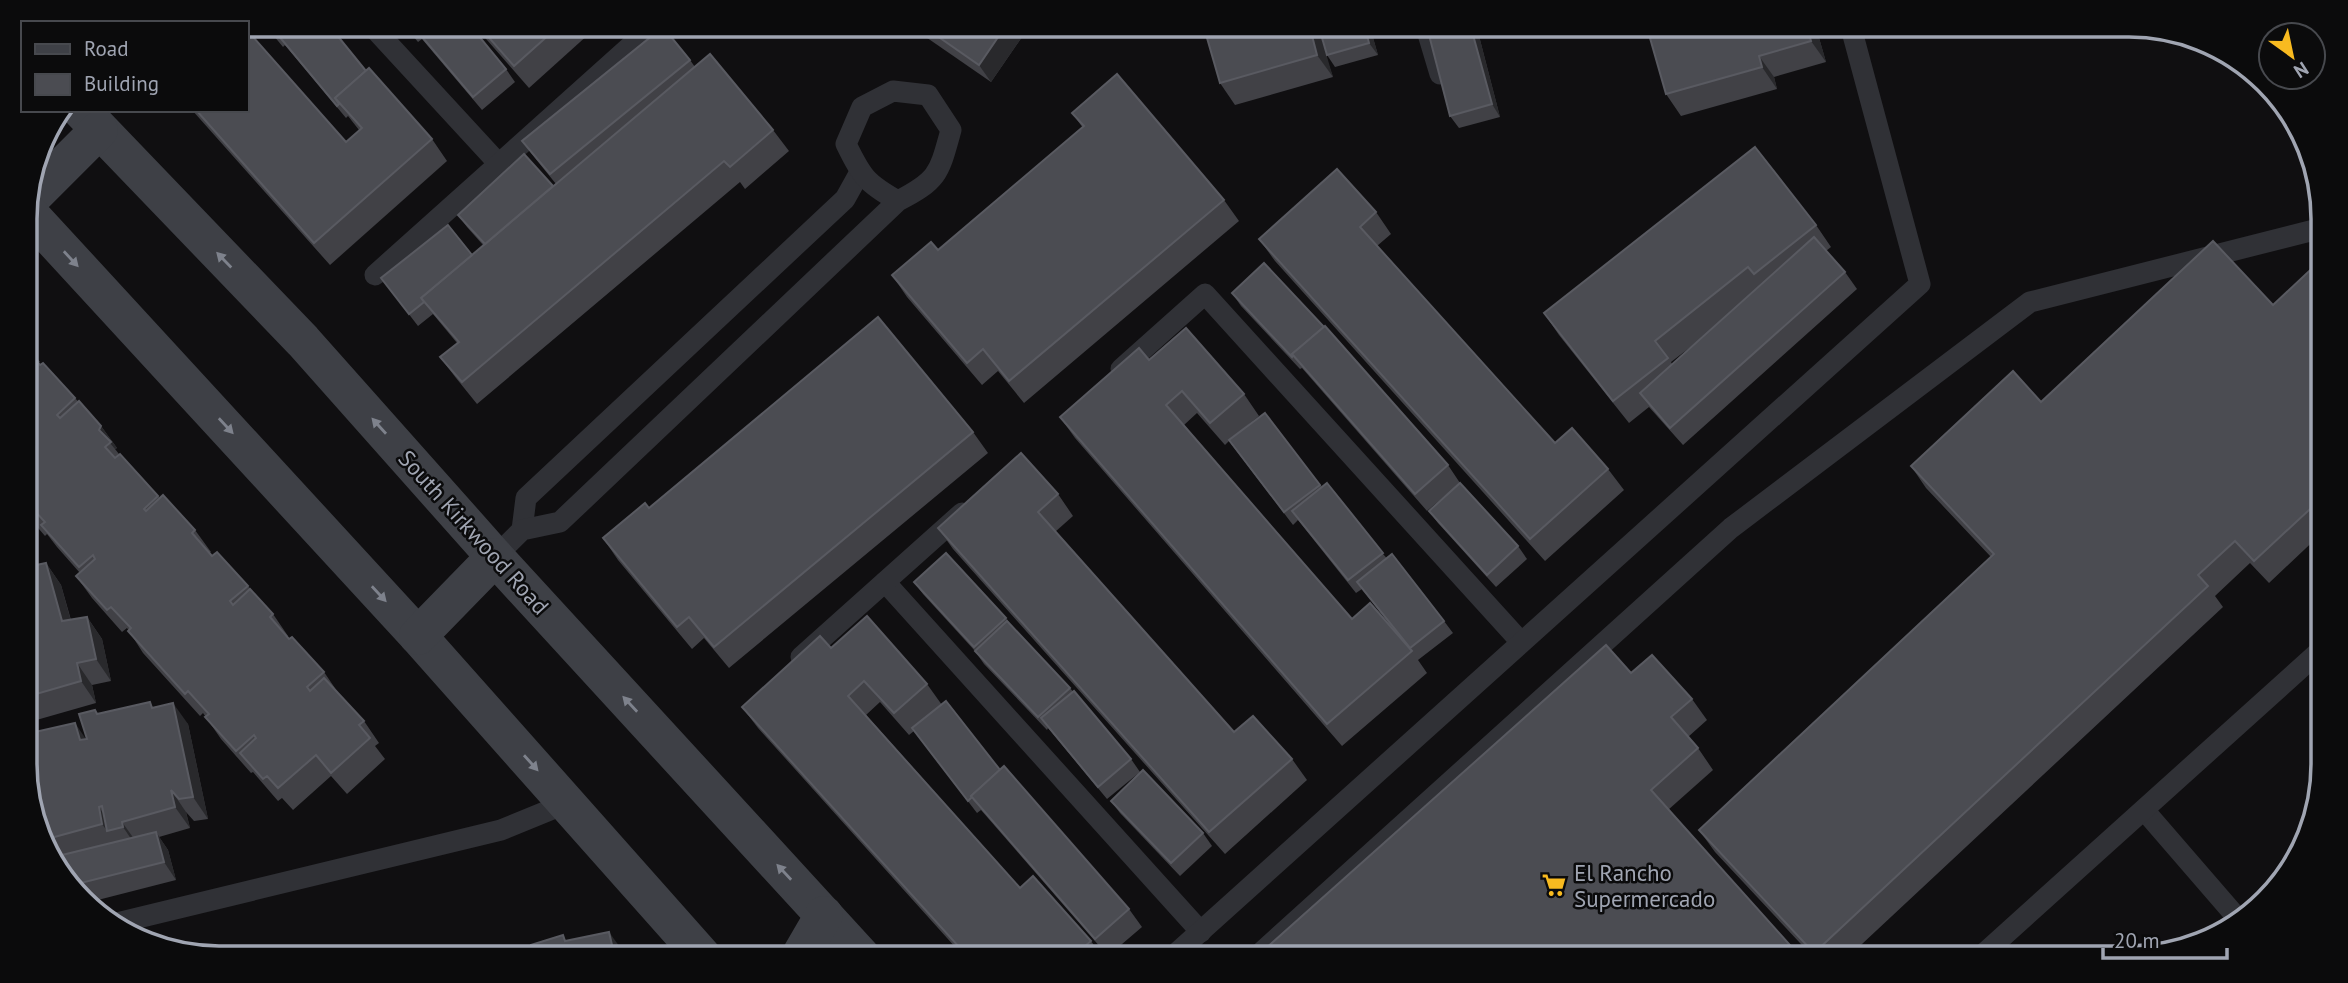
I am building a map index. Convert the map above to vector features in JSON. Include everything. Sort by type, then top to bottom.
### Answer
[{"type":"main road","points":[[40,184],[90,120]]},
{"type":"main road","name":"South Kirkwood Road","points":[[90,120],[303,341],[495,557],[852,946]]},
{"type":"main road","points":[[37,222],[418,636],[693,946]]},
{"type":"main road","points":[[418,636],[495,557]]},
{"type":"main road","points":[[806,946],[824,915]]},
{"type":"lane","points":[[382,37],[499,164]]},
{"type":"lane","points":[[374,275],[641,37]]},
{"type":"lane","points":[[1429,37],[1446,97]]},
{"type":"lane","points":[[1185,946],[1920,284],[1854,37]]},
{"type":"lane","points":[[495,557],[522,530],[560,522],[898,201],[923,189],[940,171],[951,130],[928,95],[893,91],[862,107],[846,144],[860,172],[873,187],[898,201]]},
{"type":"lane","points":[[522,530],[526,498],[845,199],[860,172]]},
{"type":"lane","points":[[1268,946],[1731,528],[2029,302],[2311,231]]},
{"type":"lane","points":[[1111,378],[1205,294],[1521,642]]},
{"type":"lane","points":[[781,676],[975,501]]},
{"type":"lane","points":[[885,582],[1201,932]]},
{"type":"lane","points":[[1992,946],[2311,659]]},
{"type":"lane","points":[[126,921],[501,830],[567,803]]},
{"type":"lane","points":[[2144,810],[2228,917]]},
{"type":"building","points":[[248,37],[253,37],[346,142],[362,128],[335,98],[369,68],[432,139],[314,243],[198,112],[248,112]]},
{"type":"building","points":[[280,37],[339,37],[366,71],[335,98],[339,104],[337,106]]},
{"type":"building","points":[[422,37],[480,37],[506,69],[473,97]]},
{"type":"building","points":[[488,37],[546,37],[514,66]]},
{"type":"building","points":[[651,37],[671,37],[690,60],[550,174],[522,141]]},
{"type":"building","points":[[939,37],[998,37],[979,65]]},
{"type":"building","points":[[1207,37],[1312,37],[1317,55],[1220,83]]},
{"type":"building","points":[[1322,37],[1367,37],[1369,43],[1327,55]]},
{"type":"building","points":[[1430,37],[1474,37],[1492,104],[1450,116]]},
{"type":"building","points":[[1650,37],[1810,37],[1811,41],[1759,56],[1762,67],[1666,94]]},
{"type":"building","points":[[710,54],[773,130],[730,167],[724,161],[462,382],[440,357],[459,342],[421,298]]},
{"type":"building","points":[[1117,74],[1224,200],[1009,381],[983,349],[967,363],[892,275],[931,242],[938,250],[1084,126],[1072,113]]},
{"type":"building","points":[[1755,147],[1816,225],[1754,274],[1748,267],[1655,341],[1668,358],[1613,401],[1544,313]]},
{"type":"building","points":[[524,154],[553,186],[485,244],[458,215]]},
{"type":"building","points":[[1337,169],[1376,212],[1360,227],[1555,443],[1572,428],[1608,469],[1530,539],[1259,239]]},
{"type":"building","points":[[448,225],[472,255],[421,298],[424,302],[409,314],[381,278]]},
{"type":"building","points":[[1814,237],[1845,272],[1670,428],[1640,393]]},
{"type":"building","points":[[2213,241],[2273,305],[2311,269],[2311,508],[2254,561],[2235,541],[2198,575],[2208,586],[1822,946],[1807,946],[1699,830],[1994,554],[1911,466],[2013,371],[2041,402]]},
{"type":"building","points":[[1264,263],[1324,327],[1292,354],[1292,357],[1232,293]]},
{"type":"building","points":[[878,317],[973,432],[714,647],[689,617],[677,627],[603,538],[645,503],[649,508]]},
{"type":"building","points":[[1325,326],[1448,465],[1415,494],[1292,354]]},
{"type":"building","points":[[1186,328],[1244,394],[1210,423],[1182,391],[1166,405],[1352,619],[1370,603],[1412,651],[1327,724],[1060,417],[1139,348],[1149,360]]},
{"type":"building","points":[[37,362],[40,365],[43,363],[75,398],[57,415],[60,418],[79,401],[111,442],[105,447],[115,458],[120,454],[158,496],[144,509],[146,511],[163,495],[195,530],[192,533],[212,556],[217,552],[248,586],[230,601],[233,605],[250,589],[273,614],[270,617],[289,639],[292,637],[324,672],[307,687],[310,691],[324,678],[364,721],[359,725],[370,738],[331,773],[316,755],[278,788],[267,776],[263,779],[240,753],[256,738],[254,735],[236,751],[205,717],[209,714],[188,691],[185,694],[128,631],[131,628],[111,607],[107,610],[76,576],[95,559],[93,555],[79,567],[41,525],[45,522],[37,513]]},
{"type":"building","points":[[1265,413],[1320,485],[1284,512],[1229,440]]},
{"type":"building","points":[[1021,453],[1058,494],[1038,512],[1234,732],[1253,716],[1292,759],[1209,832],[938,528]]},
{"type":"building","points":[[1327,483],[1383,553],[1348,580],[1292,511]]},
{"type":"building","points":[[1460,483],[1518,546],[1487,575],[1429,511]]},
{"type":"building","points":[[946,553],[1006,618],[974,647],[914,582]]},
{"type":"building","points":[[1392,554],[1444,621],[1410,648],[1357,582]]},
{"type":"building","points":[[46,563],[62,621],[87,617],[96,659],[77,663],[81,681],[37,694],[37,565]]},
{"type":"building","points":[[867,616],[927,684],[894,713],[864,681],[848,696],[1020,888],[1033,876],[1091,941],[1085,946],[958,946],[742,707],[820,636],[831,648]]},
{"type":"building","points":[[1007,621],[1070,688],[1038,717],[975,651]]},
{"type":"building","name":"El Rancho Supermercado","points":[[1606,645],[1631,673],[1652,655],[1692,699],[1671,717],[1698,748],[1651,790],[1791,946],[1268,946]]},
{"type":"building","points":[[1074,691],[1131,759],[1098,787],[1041,718]]},
{"type":"building","points":[[946,701],[1000,770],[968,801],[912,728]]},
{"type":"building","points":[[150,702],[152,708],[173,703],[193,797],[179,799],[171,790],[175,807],[122,822],[123,827],[107,831],[102,806],[99,807],[102,824],[53,837],[38,788],[37,732],[75,723],[80,740],[87,739],[79,714],[95,710],[97,714]]},
{"type":"building","points":[[1004,766],[1129,909],[1095,939],[971,796]]},
{"type":"building","points":[[1143,770],[1203,833],[1171,863],[1111,801]]},
{"type":"building","points":[[156,832],[164,862],[81,883],[61,855]]},
{"type":"building","points":[[609,932],[612,946],[531,945],[563,935],[565,941]]},
{"type":"place","name":"El Rancho Supermercado","points":[[1554,885]]}]
